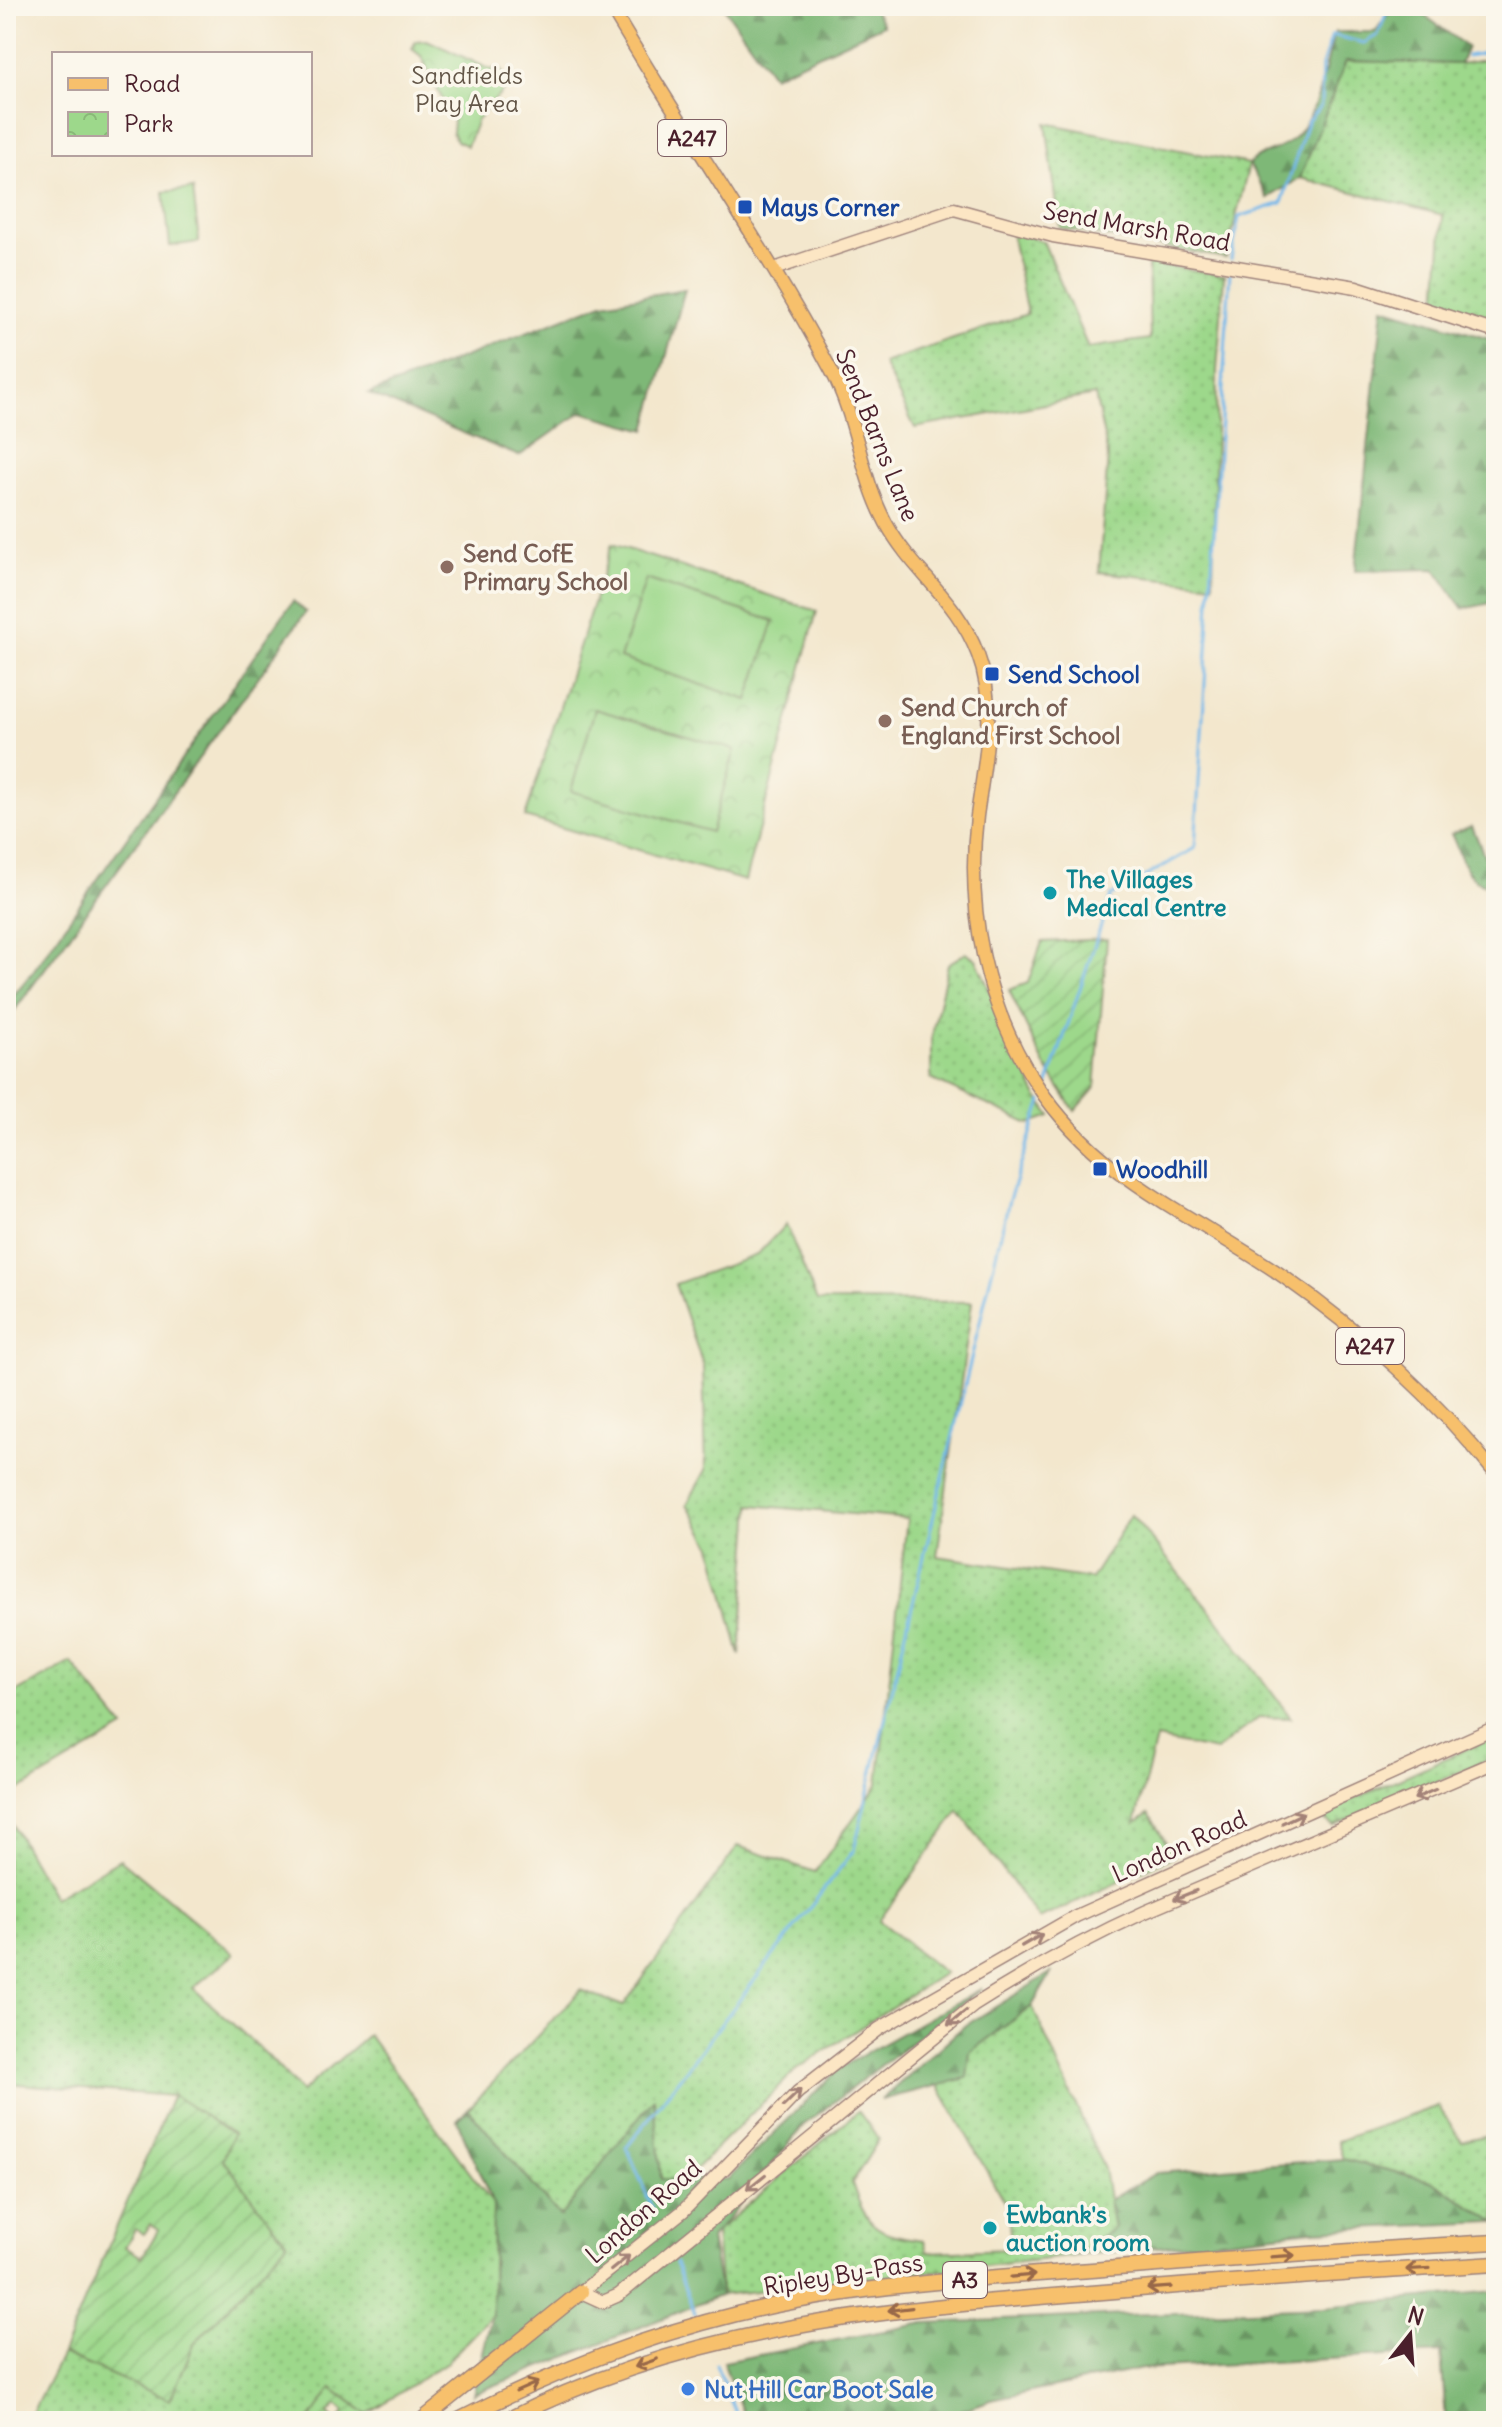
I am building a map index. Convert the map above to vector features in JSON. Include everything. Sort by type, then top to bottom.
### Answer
[{"type":"highway","name":"Ripley By-Pass","points":[[457,2421],[580,2363],[658,2336],[717,2318],[843,2293],[1184,2263],[1496,2242]]},
{"type":"highway","name":"Ripley By-Pass","points":[[505,2421],[580,2387],[667,2355],[847,2315],[1126,2290],[1496,2264]]},
{"type":"highway","points":[[421,2421],[581,2292]]},
{"type":"main road","name":"A247","points":[[610,6],[774,269]]},
{"type":"main road","name":"Send Marsh Road","points":[[774,269],[954,209],[966,210],[1053,236],[1356,287],[1496,332]]},
{"type":"main road","name":"Send Barns Lane","points":[[774,269],[834,375],[885,521],[905,552],[946,596],[966,626],[980,660],[989,718],[974,870],[980,939],[1000,1012],[1040,1089],[1094,1152],[1140,1189],[1285,1278],[1354,1333],[1455,1426],[1496,1474]]},
{"type":"main road","name":"London Road","points":[[1496,1727],[1076,1916],[879,2029],[812,2079],[683,2211],[581,2292],[603,2302],[619,2295],[973,2006],[1017,1978],[1089,1938],[1145,1912],[1496,1762]]},
{"type":"green space","points":[[723,6],[872,6],[883,25],[773,76]]},
{"type":"green space","points":[[1394,6],[1412,6],[1467,47],[1460,64],[1346,61],[1300,178],[1268,198],[1249,164],[1288,143],[1307,121],[1319,92],[1335,32],[1375,32]]},
{"type":"green space","name":"Sandfields Play Area","points":[[427,40],[491,70],[498,68],[506,77],[503,91],[477,120],[467,146],[456,141],[452,132],[453,121],[421,56],[412,49],[416,41]]},
{"type":"green space","points":[[1496,58],[1496,318],[1437,304],[1443,215],[1300,178],[1346,61],[1460,64]]},
{"type":"green space","points":[[1046,123],[1249,164],[1226,258],[1060,228]]},
{"type":"green space","points":[[193,189],[199,242],[170,246],[164,192]]},
{"type":"green space","points":[[1011,232],[1043,241],[1088,348],[1150,339],[1148,263],[1224,275],[1217,370],[1213,584],[1099,572],[1108,456],[1095,395],[915,428],[883,363],[1027,314]]},
{"type":"green space","points":[[685,289],[646,430],[582,412],[519,456],[369,394],[603,303]]},
{"type":"green space","points":[[1383,307],[1496,341],[1496,602],[1463,609],[1435,569],[1355,571]]},
{"type":"green space","points":[[612,544],[817,611],[745,881],[525,817]]},
{"type":"green space","points":[[646,579],[774,621],[748,700],[620,658]]},
{"type":"green space","points":[[293,601],[306,612],[6,1022],[6,1004],[31,974]]},
{"type":"green space","points":[[595,709],[735,750],[711,832],[571,791]]},
{"type":"green space","points":[[1472,826],[1486,860],[1496,858],[1496,889],[1477,881],[1466,869],[1451,834]]},
{"type":"green space","points":[[1107,939],[1095,1088],[1075,1111],[1044,1064],[1009,990],[1028,983],[1042,942]]},
{"type":"green space","points":[[966,953],[976,959],[1036,1095],[1051,1116],[1029,1124],[931,1079],[931,1040],[948,964]]},
{"type":"green space","points":[[786,1224],[817,1301],[972,1302],[937,1556],[1091,1579],[1131,1515],[1210,1610],[1291,1718],[1260,1717],[1216,1751],[1156,1739],[1135,1823],[1149,1814],[1174,1856],[1039,1919],[959,1811],[879,1921],[944,1973],[797,2069],[685,2179],[661,2180],[653,2099],[560,2217],[468,2109],[581,1990],[623,2006],[738,1846],[815,1872],[878,1784],[907,1519],[751,1505],[740,1655],[712,1546],[687,1504],[706,1470],[703,1365],[675,1284],[757,1255]]},
{"type":"green space","points":[[71,1662],[124,1728],[6,1798],[6,1698]]},
{"type":"green space","points":[[1496,1736],[1496,1756],[1334,1826],[1325,1820],[1327,1812],[1335,1807]]},
{"type":"green space","points":[[6,1813],[53,1898],[120,1859],[234,1954],[193,1988],[267,2055],[301,2092],[368,2035],[493,2204],[492,2315],[447,2362],[367,2414],[332,2388],[311,2421],[44,2421],[31,2415],[62,2354],[170,2399],[194,2344],[286,2243],[173,2096],[6,2083]]},
{"type":"green space","points":[[1052,1972],[1032,2006],[970,2052],[967,2078],[881,2100],[963,2027]]},
{"type":"green space","points":[[982,1988],[805,2124],[711,2239],[721,2295],[473,2394],[492,2315],[493,2204],[457,2120],[468,2109],[560,2217],[654,2098],[661,2179],[728,2179],[840,2068]]},
{"type":"green space","points":[[1032,2006],[1104,2169],[1114,2228],[1075,2256],[721,2295],[716,2232],[858,2111],[879,2139],[852,2183],[869,2220],[895,2235],[924,2240],[927,2252],[1012,2249],[1007,2207],[938,2085],[970,2052]]},
{"type":"green space","points":[[173,2095],[233,2134],[223,2159],[287,2243],[194,2344],[170,2400],[62,2354]],"holes":[[[151,2224],[159,2229],[142,2257],[125,2247],[135,2229],[144,2234]]]},
{"type":"green space","points":[[1438,2106],[1462,2141],[1496,2133],[1496,2222],[1431,2181],[1343,2159],[1337,2141]]},
{"type":"green space","points":[[1343,2159],[1431,2181],[1496,2222],[1313,2230],[1075,2256],[1114,2228],[1109,2200],[1156,2173]]},
{"type":"green space","points":[[1496,2291],[1496,2421],[1446,2421],[1441,2353],[1142,2369],[991,2400],[931,2421],[746,2421],[723,2362],[925,2323],[1323,2307]]},
{"type":"green space","points":[[332,2388],[367,2414],[361,2421],[338,2421],[345,2412],[337,2405],[328,2414],[336,2421],[310,2420]]},
{"type":"waterway","points":[[1231,259],[1239,217],[1282,203],[1307,122],[1321,105],[1322,66],[1332,35],[1364,43],[1378,35],[1389,6]]},
{"type":"waterway","points":[[1467,56],[1496,51]]},
{"type":"waterway","points":[[1046,1090],[1111,896],[1195,848],[1230,271]]},
{"type":"waterway","points":[[652,2208],[627,2147],[854,1850],[1009,1200],[1042,1101]]},
{"type":"waterway","points":[[675,2263],[695,2314]]},
{"type":"waterway","points":[[716,2365],[739,2421]]},
{"type":"place","name":"Mays Corner","points":[[745,207]]},
{"type":"place","name":"Send CofE Primary School","points":[[447,567]]},
{"type":"place","name":"Send School","points":[[992,674]]},
{"type":"place","name":"Send Church of England First School","points":[[885,721]]},
{"type":"place","name":"The Villages Medical Centre","points":[[1050,893]]},
{"type":"place","name":"Woodhill","points":[[1100,1169]]},
{"type":"place","name":"Ewbank's auction room","points":[[990,2228]]},
{"type":"place","name":"Nut Hill Car Boot Sale","points":[[688,2389]]}]
